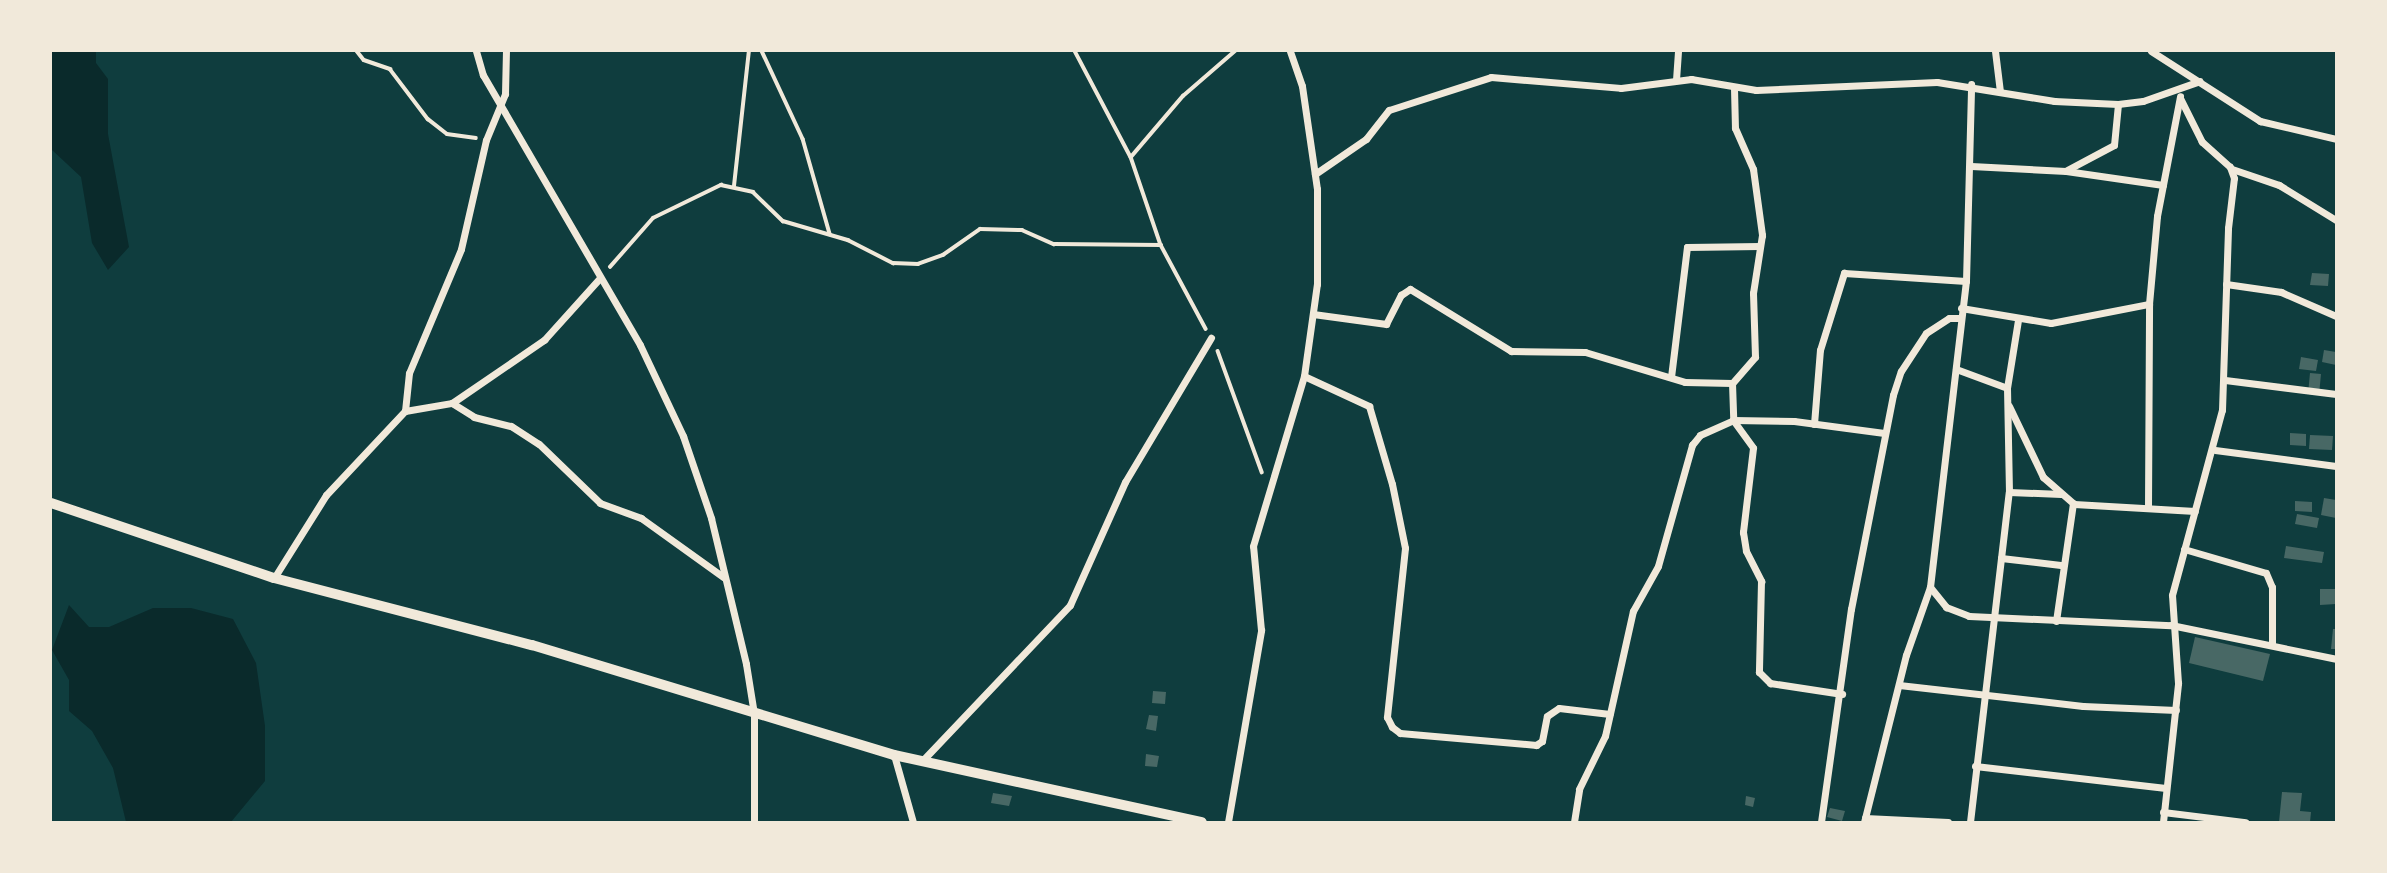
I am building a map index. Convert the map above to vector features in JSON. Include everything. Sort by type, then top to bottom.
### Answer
[{"type":"street","points":[[476,51],[483,75],[599,279],[640,345],[684,436],[710,518],[754,714],[754,822]]},
{"type":"street","points":[[405,411],[404,393],[417,351],[461,249],[486,140],[507,82],[506,51]]},
{"type":"street","points":[[1228,822],[1261,630],[1253,546],[1304,376],[1317,284],[1315,174],[1302,86],[1290,51]]},
{"type":"street","points":[[1675,80],[1678,51]]},
{"type":"street","points":[[1995,51],[2000,90]]},
{"type":"street","points":[[2151,51],[2260,121],[2336,139]]},
{"type":"street","points":[[1315,174],[1366,139],[1389,110],[1476,80],[1532,77],[1621,88],[1675,80],[1734,88],[1909,82],[1971,84],[2054,101],[2118,104],[2181,89],[2200,80]]},
{"type":"street","points":[[1948,822],[1864,820],[1899,685],[1930,586],[1966,281],[1971,84]]},
{"type":"street","points":[[1734,88],[1735,128],[1753,169],[1760,246],[1753,293],[1755,357],[1732,383],[1733,419],[1753,448],[1743,532],[1761,587],[1760,675],[1770,683],[1842,694]]},
{"type":"street","points":[[2148,508],[2148,304],[2164,185],[2181,89]]},
{"type":"street","points":[[2180,98],[2202,142],[2232,169],[2279,185],[2336,220]]},
{"type":"street","points":[[2066,170],[2114,145],[2118,104]]},
{"type":"street","points":[[1971,166],[2066,170],[2164,185]]},
{"type":"street","points":[[2163,822],[2178,683],[2171,625],[2172,595],[2214,450],[2225,380],[2226,284],[2232,169]]},
{"type":"street","points":[[1671,377],[1687,247],[1760,246]]},
{"type":"street","points":[[1814,424],[1820,351],[1844,273],[1966,281]]},
{"type":"street","points":[[274,578],[326,495],[405,411],[452,403],[544,340],[599,279]]},
{"type":"street","points":[[2226,284],[2281,292],[2336,316]]},
{"type":"street","points":[[1313,314],[1386,324],[1401,295],[1410,289],[1511,351],[1585,352],[1640,372],[1732,383]]},
{"type":"street","points":[[1961,308],[2018,320],[2063,323],[2148,304]]},
{"type":"street","points":[[1821,822],[1842,694],[1852,609],[1866,554],[1884,433],[1896,383],[1921,340],[1943,321],[1960,318]]},
{"type":"street","points":[[1970,822],[1983,692],[2009,492],[2007,387],[2018,320]]},
{"type":"street","points":[[922,761],[1070,605],[1125,482],[1211,338]]},
{"type":"street","points":[[1956,369],[2007,387]]},
{"type":"street","points":[[1304,376],[1354,395],[1369,406],[1392,484],[1405,548],[1387,717],[1392,727],[1400,733],[1536,745],[1542,741],[1547,716],[1554,711],[1609,714]]},
{"type":"street","points":[[2225,380],[2336,394]]},
{"type":"street","points":[[452,403],[474,417],[511,426],[539,444],[600,503],[641,518],[724,578]]},
{"type":"street","points":[[2008,405],[2039,470],[2073,503],[2195,511]]},
{"type":"street","points":[[1574,822],[1579,789],[1605,736],[1633,611],[1658,566],[1692,445],[1700,435],[1733,419],[1814,424],[1884,433]]},
{"type":"street","points":[[2214,450],[2336,466]]},
{"type":"street","points":[[2009,492],[2061,494]]},
{"type":"street","points":[[51,503],[274,578],[532,645],[894,755],[1202,822]]},
{"type":"street","points":[[2056,621],[2061,565],[2073,503]]},
{"type":"street","points":[[2184,550],[2266,573],[2272,587],[2272,645]]},
{"type":"street","points":[[2001,558],[2061,565]]},
{"type":"street","points":[[1930,586],[1954,612],[1993,618],[2171,625],[2336,659]]},
{"type":"street","points":[[1899,685],[1983,692],[2083,706],[2176,710]]},
{"type":"street","points":[[894,755],[914,822]]},
{"type":"street","points":[[1975,765],[2166,788]]},
{"type":"street","points":[[2163,812],[2245,822]]},
{"type":"path","points":[[357,51],[364,60],[390,69],[428,119],[446,134],[486,140]]},
{"type":"path","points":[[734,186],[749,51]]},
{"type":"path","points":[[762,51],[803,139],[830,234]]},
{"type":"path","points":[[1075,51],[1131,157],[1161,245],[1225,364],[1270,493]]},
{"type":"path","points":[[1131,157],[1183,96],[1235,51]]},
{"type":"path","points":[[599,279],[653,218],[721,185],[753,192],[783,220],[830,234],[880,260],[918,264],[943,256],[980,229],[1022,230],[1054,244],[1161,245]]},
{"type":"water","points":[[51,51],[96,51],[96,63],[108,79],[108,134],[129,247],[108,270],[92,243],[81,177],[51,149]]},
{"type":"water","points":[[69,605],[89,627],[109,627],[153,608],[191,608],[233,619],[256,663],[265,726],[265,781],[231,822],[126,822],[113,768],[92,731],[69,711],[69,680],[52,650]]},
{"type":"building","points":[[2312,273],[2329,274],[2328,286],[2310,285]]},
{"type":"building","points":[[2324,350],[2336,352],[2336,365],[2322,362]]},
{"type":"building","points":[[2301,357],[2318,360],[2316,371],[2299,369]]},
{"type":"building","points":[[2310,373],[2321,374],[2319,395],[2308,394]]},
{"type":"building","points":[[2290,433],[2306,434],[2306,446],[2290,445]]},
{"type":"building","points":[[2310,435],[2333,436],[2332,450],[2309,449]]},
{"type":"building","points":[[2324,498],[2336,500],[2336,518],[2321,515]]},
{"type":"building","points":[[2295,501],[2312,502],[2312,512],[2295,511]]},
{"type":"building","points":[[2297,514],[2319,518],[2317,528],[2295,524]]},
{"type":"building","points":[[2286,546],[2324,552],[2322,563],[2284,558]]},
{"type":"building","points":[[2320,589],[2335,589],[2336,604],[2320,605]]},
{"type":"building","points":[[2333,629],[2336,629],[2336,649],[2331,649]]},
{"type":"building","points":[[2195,637],[2270,654],[2263,681],[2189,663]]},
{"type":"building","points":[[1153,691],[1166,692],[1165,704],[1152,703]]},
{"type":"building","points":[[1149,715],[1158,716],[1156,731],[1146,729]]},
{"type":"building","points":[[1146,754],[1159,756],[1157,767],[1145,766]]},
{"type":"building","points":[[2282,792],[2302,793],[2300,811],[2311,812],[2310,822],[2279,822]]},
{"type":"building","points":[[993,793],[1012,796],[1009,806],[991,803]]},
{"type":"building","points":[[1746,796],[1755,798],[1753,807],[1745,805]]},
{"type":"building","points":[[1830,808],[1845,811],[1842,821],[1827,817]]}]
